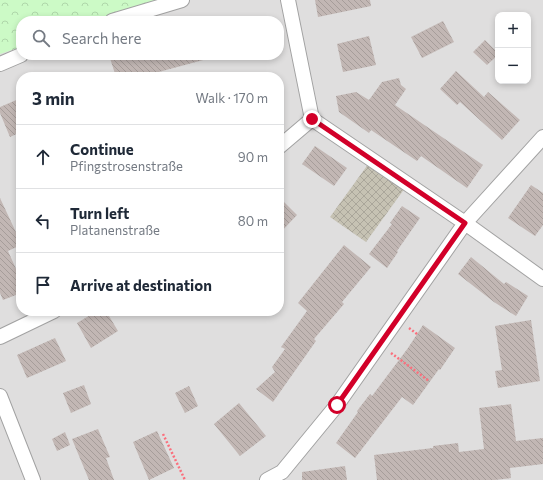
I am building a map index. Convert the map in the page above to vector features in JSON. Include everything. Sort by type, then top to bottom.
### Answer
[{"type":"street","points":[[129,16],[182,0]]},
{"type":"street","points":[[288,0],[312,119],[465,223],[543,279]]},
{"type":"street","points":[[0,64],[16,57]]},
{"type":"street","points":[[284,143],[312,119]]},
{"type":"street","points":[[267,480],[283,476],[337,405],[465,223],[543,137]]},
{"type":"street","points":[[0,337],[44,316]]},
{"type":"street","points":[[0,396],[33,480]]},
{"type":"path","points":[[380,344],[429,380]]},
{"type":"path","points":[[164,434],[185,480]]},
{"type":"shaded area","points":[[0,0],[543,0],[543,480],[0,480]]},
{"type":"shaded area","points":[[369,163],[405,188],[366,242],[330,217]]},
{"type":"green space","points":[[0,0],[161,0],[114,16],[16,16],[16,49],[0,54]]},
{"type":"building","points":[[315,0],[370,0],[371,6],[318,17]]},
{"type":"building","points":[[443,21],[454,42],[422,58],[411,37]]},
{"type":"building","points":[[369,36],[376,65],[343,72],[337,44]]},
{"type":"building","points":[[485,40],[495,50],[495,58],[487,65],[473,52]]},
{"type":"building","points":[[111,60],[203,60],[159,72],[114,72]]},
{"type":"building","points":[[456,71],[484,97],[488,92],[520,120],[502,140],[460,102],[457,105],[440,89]]},
{"type":"building","points":[[399,78],[401,85],[406,89],[395,105],[483,165],[467,188],[421,156],[417,161],[371,130],[369,133],[339,112],[336,96],[356,92],[369,100],[382,82]]},
{"type":"building","points":[[16,100],[16,134],[10,137],[0,113],[0,107]]},
{"type":"building","points":[[315,146],[347,168],[334,186],[302,164]]},
{"type":"building","points":[[531,185],[543,193],[543,225],[535,236],[508,218]]},
{"type":"building","points":[[0,198],[16,232],[16,247],[8,251],[16,269],[16,295],[3,300],[0,293]]},
{"type":"building","points":[[284,202],[297,215],[284,229]]},
{"type":"building","points":[[402,206],[420,218],[387,268],[369,254],[392,224],[390,223]]},
{"type":"building","points":[[344,245],[371,267],[342,302],[344,304],[314,339],[316,341],[273,402],[256,389],[275,372],[272,367],[285,349],[281,347],[307,311],[298,303]]},
{"type":"building","points":[[471,257],[504,284],[506,282],[528,296],[516,316],[494,302],[458,274]]},
{"type":"building","points":[[89,316],[109,316],[118,331],[91,348],[77,323]]},
{"type":"building","points":[[531,320],[540,381],[498,388],[495,371],[502,370],[495,326]]},
{"type":"building","points":[[423,325],[455,348],[413,405],[402,397],[355,458],[336,443],[358,412],[357,411],[370,394],[372,396],[408,348]]},
{"type":"building","points":[[55,338],[66,361],[27,378],[17,355]]},
{"type":"building","points":[[84,385],[91,404],[71,413],[63,393]]},
{"type":"building","points":[[189,386],[198,406],[185,413],[175,393]]},
{"type":"building","points":[[239,403],[266,436],[240,456],[214,424]]},
{"type":"building","points":[[511,404],[516,441],[543,438],[543,464],[510,468],[511,478],[495,480],[377,480],[374,455],[433,448],[433,446],[458,443],[459,452],[484,449],[479,408]]},
{"type":"building","points":[[98,429],[110,457],[106,458],[114,480],[89,480],[72,439]]},
{"type":"building","points":[[157,431],[174,468],[149,480],[133,442]]},
{"type":"building","points":[[65,432],[70,445],[57,451],[52,439]]},
{"type":"building","points":[[345,466],[347,480],[302,480],[302,472]]},
{"type":"route","points":[[312,119],[465,223],[337,405]]}]
